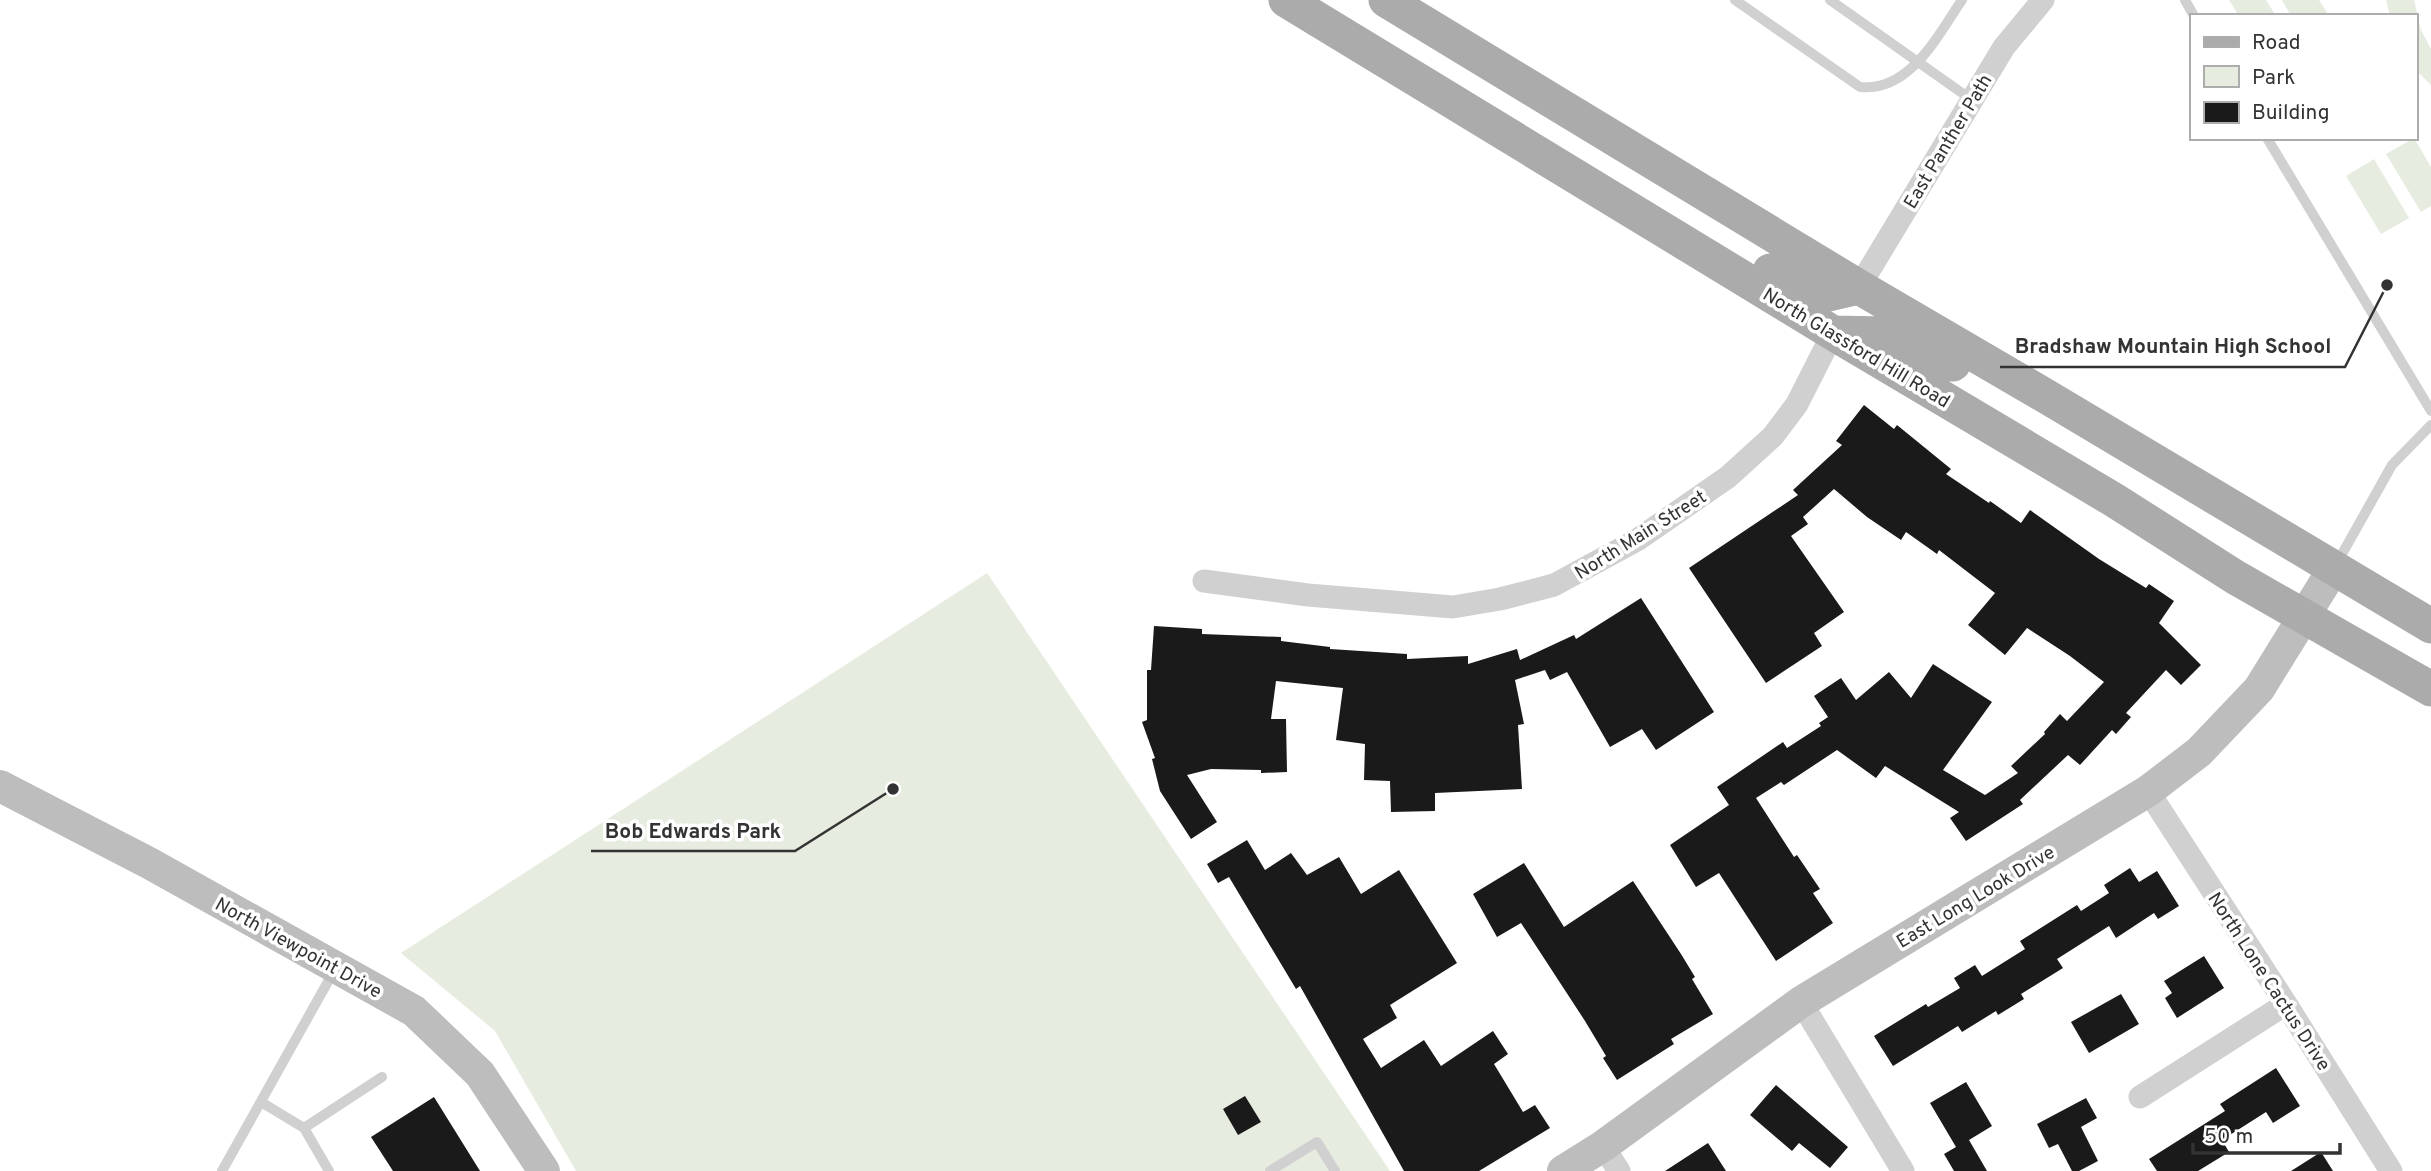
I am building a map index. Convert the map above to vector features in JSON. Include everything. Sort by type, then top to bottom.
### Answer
[{"type":"main road","name":"North Glassford Hill Road","points":[[1286,0],[1833,333],[2114,500],[2235,577],[2431,689]]},
{"type":"main road","points":[[1386,0],[1859,287],[2431,626]]},
{"type":"main road","points":[[1697,250],[1743,257],[1820,296],[1859,287]]},
{"type":"main road","points":[[1833,333],[1885,334],[1947,364],[1988,364]]},
{"type":"street","name":"East Panther Path","points":[[1859,287],[2004,47],[2043,0]]},
{"type":"street","name":"North Main Street","points":[[1205,581],[1308,595],[1453,607],[1554,586],[1637,540],[1728,477],[1773,436],[1797,404],[1833,333]]},
{"type":"street","name":"East Long Look Drive","points":[[1563,1171],[1611,1158],[1801,1002],[2148,791],[2199,751],[2259,689],[2334,568]]},
{"type":"street","name":"North Viewpoint Drive","points":[[0,786],[149,863],[414,1012],[480,1074],[544,1171]]},
{"type":"street","name":"North Lone Cactus Drive","points":[[2148,791],[2390,1171]]},
{"type":"street","points":[[1801,1002],[1903,1171]]},
{"type":"street","points":[[2140,1097],[2286,1004]]},
{"type":"lane","points":[[1735,0],[1860,88],[1872,89],[1889,83],[1919,63],[1962,0]]},
{"type":"lane","points":[[1830,0],[1972,100]]},
{"type":"lane","points":[[2268,140],[2431,411]]},
{"type":"lane","points":[[2334,568],[2392,465],[2431,425]]},
{"type":"lane","points":[[222,1171],[336,968]]},
{"type":"lane","points":[[304,1128],[382,1077]]},
{"type":"lane","points":[[261,1102],[304,1128],[329,1171]]},
{"type":"lane","points":[[1270,1171],[1317,1142],[1335,1171]]},
{"type":"green space","points":[[2229,0],[2266,0],[2275,14],[2238,14]]},
{"type":"green space","points":[[2282,0],[2319,0],[2328,14],[2290,14]]},
{"type":"green space","points":[[2386,0],[2414,0],[2421,30],[2431,49],[2431,85],[2417,71],[2417,14],[2390,14]]},
{"type":"green space","points":[[2415,140],[2431,167],[2431,206],[2421,212],[2386,154]]},
{"type":"green space","points":[[2374,159],[2409,218],[2381,234],[2346,176]]},
{"type":"green space","points":[[987,573],[1390,1171],[576,1171],[495,1031],[401,953]]},
{"type":"building","points":[[1864,405],[1894,429],[1897,425],[1951,469],[1946,474],[1989,503],[1990,501],[2021,523],[2030,510],[2099,559],[2146,588],[2149,584],[2174,601],[2159,623],[2201,665],[2181,685],[2166,670],[2126,713],[2131,717],[2116,734],[2112,730],[2080,765],[2068,755],[2020,800],[2023,804],[1966,841],[1950,818],[1959,812],[1885,766],[1876,778],[1837,750],[1784,785],[1781,782],[1756,798],[1794,857],[1797,855],[1820,889],[1813,893],[1833,923],[1776,961],[1719,873],[1696,887],[1670,845],[1729,805],[1717,787],[1783,742],[1787,748],[1821,726],[1819,723],[1828,717],[1814,696],[1841,678],[1856,700],[1889,672],[1911,698],[1933,664],[1992,702],[1943,770],[1985,795],[2018,773],[2011,766],[2045,734],[2060,714],[2067,721],[2104,682],[2027,628],[2005,655],[1968,625],[1995,593],[1939,550],[1937,554],[1906,532],[1901,540],[1867,517],[1834,489],[1803,517],[1808,524],[1791,536],[1844,612],[1814,633],[1822,646],[1766,683],[1689,568],[1798,495],[1793,490],[1842,445],[1836,441]]},
{"type":"building","points":[[1641,598],[1714,712],[1656,750],[1642,729],[1610,747],[1567,672],[1550,680],[1545,670],[1515,680],[1524,724],[1518,725],[1522,789],[1435,793],[1435,811],[1391,812],[1390,781],[1364,780],[1365,744],[1336,740],[1343,688],[1276,681],[1271,719],[1286,719],[1287,772],[1211,769],[1187,775],[1217,822],[1191,839],[1160,791],[1152,759],[1155,758],[1142,722],[1147,720],[1147,670],[1151,670],[1154,626],[1202,629],[1202,634],[1281,637],[1281,641],[1330,649],[1407,654],[1407,659],[1468,656],[1468,664],[1517,649],[1520,660],[1574,635],[1576,639]]},
{"type":"building","points":[[1247,840],[1265,870],[1291,853],[1307,875],[1339,857],[1361,894],[1399,870],[1457,963],[1390,1005],[1397,1018],[1363,1039],[1381,1068],[1424,1040],[1441,1066],[1493,1031],[1508,1054],[1494,1064],[1523,1112],[1535,1105],[1550,1128],[1479,1171],[1404,1171],[1300,986],[1296,989],[1229,877],[1218,883],[1207,864]]},
{"type":"building","points":[[1524,863],[1564,927],[1633,881],[1695,977],[1692,979],[1713,1014],[1671,1039],[1674,1044],[1617,1080],[1585,1021],[1521,923],[1497,937],[1473,894]]},
{"type":"building","points":[[2130,868],[2139,882],[2157,871],[2179,906],[2158,919],[2154,913],[2116,938],[2109,926],[2057,959],[2063,968],[2021,994],[2024,999],[1998,1015],[1996,1011],[1962,1032],[1958,1026],[1893,1066],[1874,1036],[1926,1004],[1928,1007],[1960,988],[1954,978],[1975,965],[1982,976],[2025,949],[2020,941],[2077,905],[2081,911],[2109,893],[2104,885]]},
{"type":"building","points":[[2204,956],[2224,988],[2177,1018],[2165,998],[2172,993],[2164,981]]},
{"type":"building","points":[[2121,994],[2139,1024],[2089,1053],[2071,1022]]},
{"type":"building","points":[[2276,1068],[2300,1106],[2273,1123],[2266,1112],[2222,1140],[2229,1152],[2198,1171],[2157,1171],[2149,1159],[2225,1111],[2220,1104]]},
{"type":"building","points":[[1966,1082],[1992,1126],[1969,1140],[1987,1171],[1954,1171],[1944,1154],[1956,1147],[1930,1103]]},
{"type":"building","points":[[1776,1085],[1848,1147],[1830,1168],[1799,1143],[1792,1151],[1750,1115]]},
{"type":"building","points":[[1245,1096],[1261,1122],[1238,1135],[1223,1109]]},
{"type":"building","points":[[434,1097],[480,1171],[393,1171],[371,1137]]},
{"type":"building","points":[[2086,1098],[2097,1118],[2081,1127],[2098,1161],[2079,1171],[2072,1171],[2058,1144],[2049,1148],[2037,1124]]},
{"type":"building","points":[[1708,1143],[1726,1171],[1665,1171]]},
{"type":"building","points":[[2321,1152],[2333,1171],[2291,1171]]},
{"type":"place","name":"Bradshaw Mountain High School","points":[[2387,285]]},
{"type":"place","name":"Bob Edwards Park","points":[[893,789]]}]
